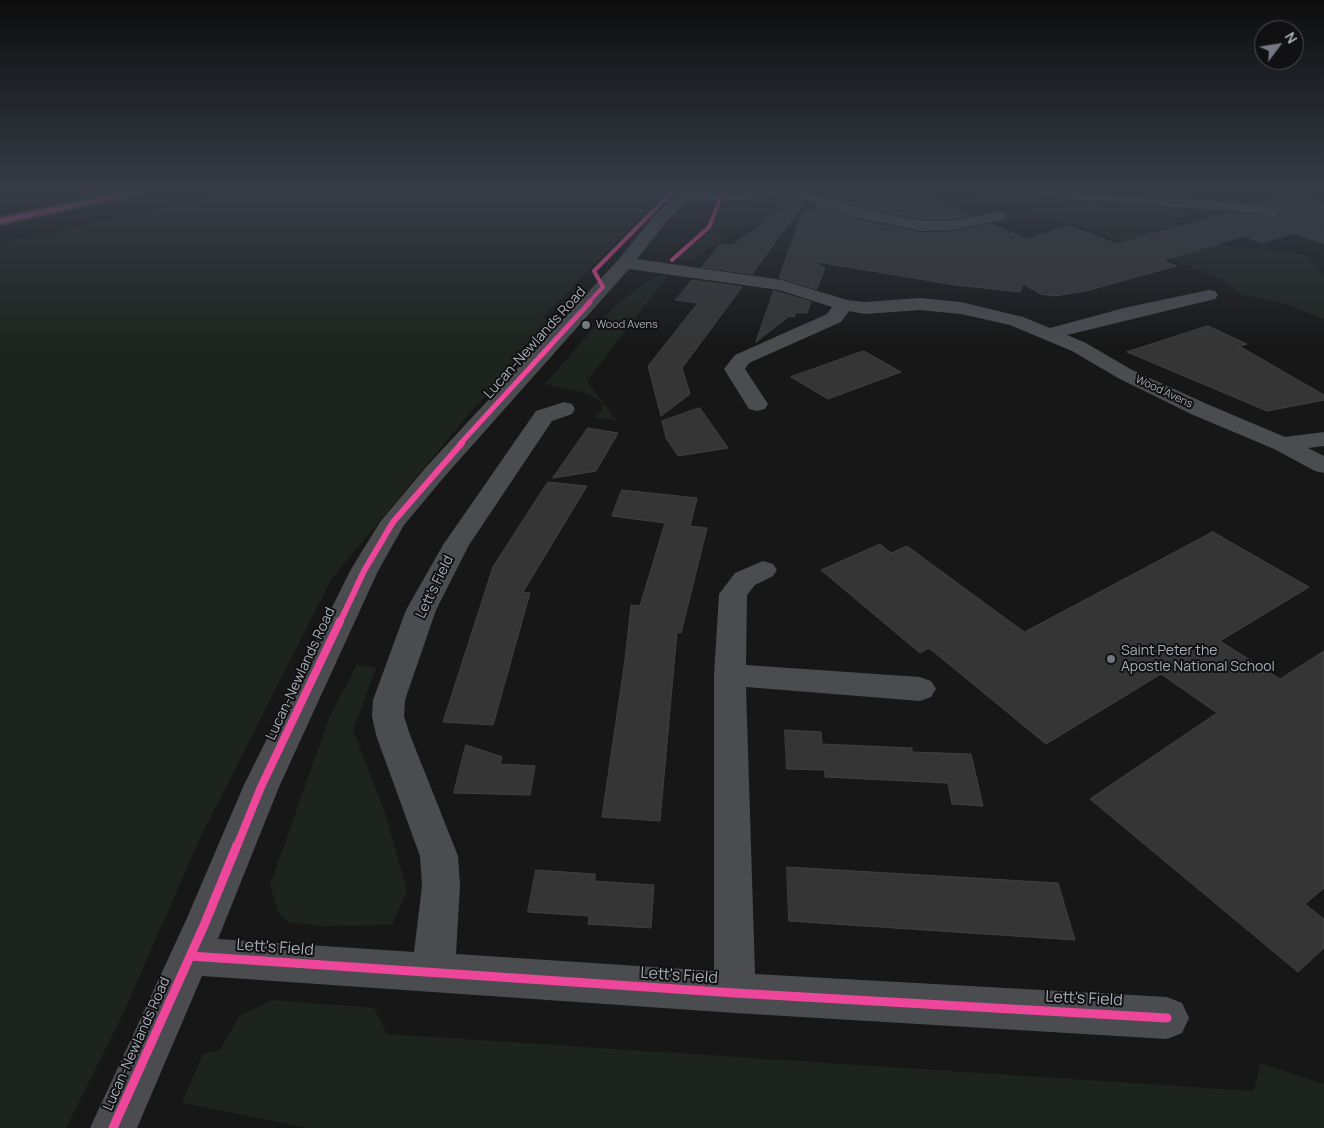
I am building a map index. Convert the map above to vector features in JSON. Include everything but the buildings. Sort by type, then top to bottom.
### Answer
[{"type":"street","name":"Lucan-Newlands Road","points":[[112,1128],[190,956],[261,787],[364,571],[393,522],[640,244]]},
{"type":"street","name":"Wood Avens","points":[[625,263],[782,285],[844,305],[865,308],[920,304],[961,308],[1016,321],[1079,347],[1125,374],[1282,444],[1324,466]]},
{"type":"street","points":[[1049,334],[1128,313],[1209,295]]},
{"type":"street","points":[[757,404],[734,369],[742,359],[834,318],[844,305]]},
{"type":"street","name":"Lett's Field","points":[[440,973],[434,950],[441,886],[439,856],[393,735],[388,716],[390,700],[422,610],[456,545],[544,416],[564,410]]},
{"type":"street","points":[[1282,444],[1324,439]]},
{"type":"street","name":"Lett's Field","points":[[734,993],[730,675],[733,594],[745,579],[763,570]]},
{"type":"street","points":[[730,675],[920,689]]},
{"type":"street","name":"Lett's Field","points":[[190,956],[734,993],[1167,1018]]},
{"type":"shaded area","points":[[0,244],[615,244],[542,318],[556,323],[469,414],[332,578],[200,838],[122,1016],[66,1128],[0,1128]]},
{"type":"shaded area","points":[[692,244],[718,244],[691,260],[677,258]]},
{"type":"shaded area","points":[[1128,244],[1221,244],[1307,255],[1324,275],[1324,319],[1280,302],[1243,295],[1214,276]]},
{"type":"shaded area","points":[[658,276],[667,277],[587,381],[617,421],[594,417],[602,410],[602,403],[588,394],[545,384],[611,311],[641,286]]},
{"type":"shaded area","points":[[357,665],[376,668],[353,730],[386,816],[407,890],[392,925],[319,926],[289,922],[279,914],[270,885],[329,718]]},
{"type":"shaded area","points":[[273,1000],[374,1008],[387,1034],[1254,1091],[1260,1063],[1324,1084],[1324,1128],[307,1128],[182,1103],[203,1054],[220,1050],[239,1016]]},
{"type":"cycle path","points":[[603,287],[594,271],[621,244]]},
{"type":"cycle path","points":[[672,260],[690,244]]},
{"type":"cycle path","points":[[113,1128],[205,923],[261,787],[364,571],[393,522],[436,471],[603,287]]},
{"type":"cycle path","points":[[190,956],[735,993],[1167,1018]]},
{"type":"place","name":"Wood Avens","points":[[586,325]]},
{"type":"place","name":"Saint Peter the Apostle National School","points":[[1111,659]]}]
